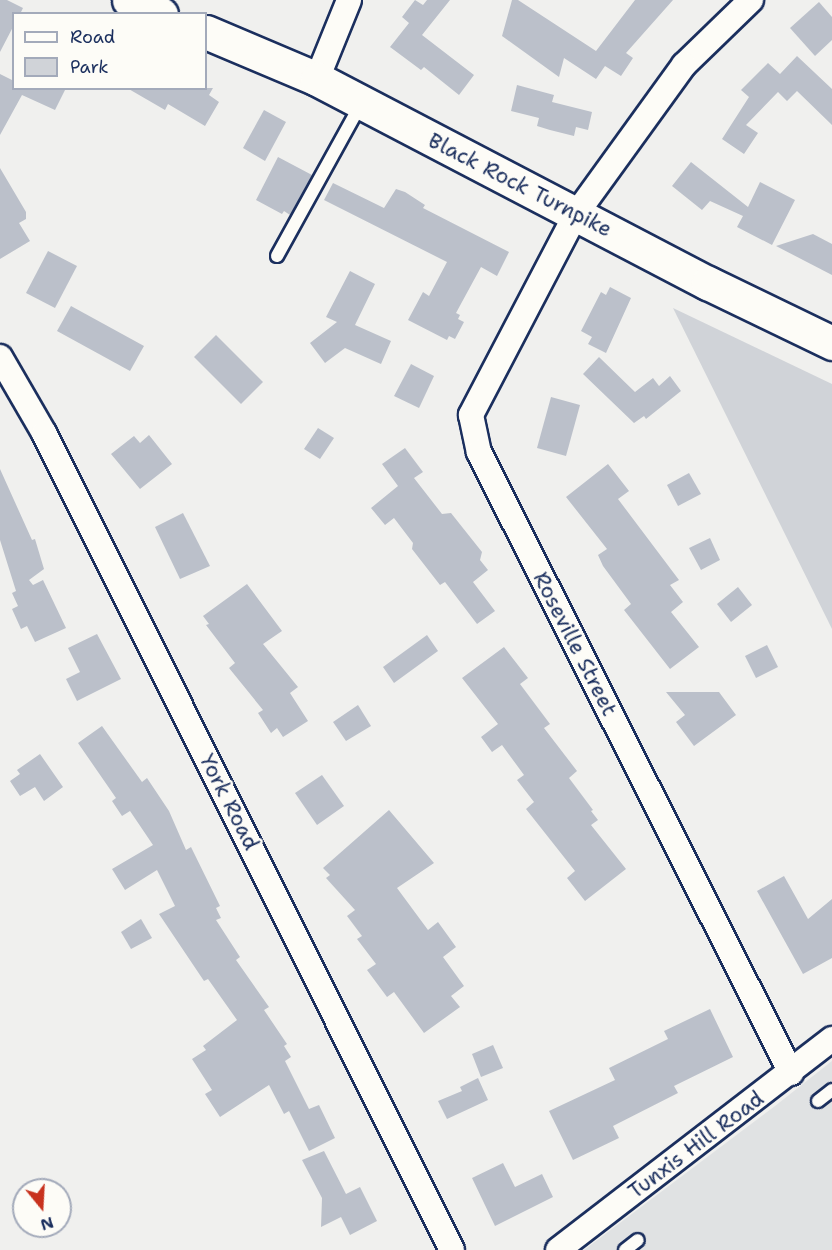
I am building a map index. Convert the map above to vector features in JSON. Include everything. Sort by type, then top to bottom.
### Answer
[{"type":"main road","points":[[129,0],[156,12]]},
{"type":"main road","name":"Black Rock Turnpike","points":[[207,32],[317,79],[576,214],[832,343]]},
{"type":"street","points":[[317,79],[349,0]]},
{"type":"street","name":"Roseville Street","points":[[751,0],[684,65],[576,214],[471,415],[478,452],[791,1073]]},
{"type":"street","name":"York Road","points":[[0,357],[50,443],[452,1250]]},
{"type":"street","name":"Tunxis Hill Road","points":[[558,1250],[791,1073],[832,1039]]},
{"type":"lane","points":[[277,256],[362,102]]},
{"type":"lane","points":[[818,1101],[832,1090]]},
{"type":"lane","points":[[625,1250],[638,1240]]},
{"type":"shaded area","points":[[832,1061],[832,1250],[584,1250],[775,1106]]},
{"type":"green space","points":[[673,308],[832,384],[832,629]]},
{"type":"building","points":[[0,0],[7,0],[23,8],[21,12],[12,12],[12,29],[0,52]]},
{"type":"building","points":[[415,0],[423,5],[427,0],[450,0],[422,35],[474,75],[459,95],[424,67],[421,70],[390,47],[409,23],[402,17]]},
{"type":"building","points":[[512,0],[518,0],[596,51],[635,0],[673,0],[626,53],[633,58],[621,76],[605,66],[596,79],[564,58],[559,77],[502,36]]},
{"type":"building","points":[[819,2],[832,17],[832,40],[815,56],[790,28]]},
{"type":"building","points":[[797,56],[832,89],[832,125],[797,91],[787,101],[778,92],[746,125],[758,133],[744,154],[722,139],[749,97],[741,90],[768,63],[780,74]]},
{"type":"building","points":[[0,74],[12,80],[12,90],[65,90],[55,110],[22,95],[0,135]]},
{"type":"building","points":[[517,85],[554,95],[552,102],[592,112],[588,130],[576,127],[574,136],[537,126],[539,118],[511,111]]},
{"type":"building","points":[[207,88],[213,88],[209,95],[219,102],[205,126],[168,104],[165,110],[130,90],[207,90]]},
{"type":"building","points":[[264,110],[286,122],[265,161],[243,148]]},
{"type":"building","points":[[278,157],[312,175],[290,215],[284,211],[282,214],[256,200]]},
{"type":"building","points":[[691,162],[748,207],[760,182],[795,200],[772,245],[737,227],[743,216],[710,201],[702,210],[672,186]]},
{"type":"building","points":[[0,168],[26,212],[26,219],[19,223],[30,241],[0,259]]},
{"type":"building","points":[[333,183],[384,208],[396,189],[405,192],[425,205],[423,208],[509,252],[497,276],[481,267],[456,313],[460,315],[458,319],[464,322],[455,339],[449,336],[447,340],[408,320],[423,292],[429,296],[447,262],[324,200]]},
{"type":"building","points":[[813,234],[832,244],[832,275],[776,246]]},
{"type":"building","points":[[48,251],[77,266],[55,308],[26,293]]},
{"type":"building","points":[[350,271],[375,284],[355,325],[391,341],[381,364],[345,348],[325,363],[310,343],[337,322],[326,317]]},
{"type":"building","points":[[610,287],[631,298],[606,353],[588,344],[592,337],[581,331],[601,292],[606,295]]},
{"type":"building","points":[[71,306],[144,346],[130,371],[57,331]]},
{"type":"building","points":[[216,335],[263,382],[241,404],[194,357]]},
{"type":"building","points":[[599,357],[635,392],[653,378],[659,386],[670,376],[681,391],[646,419],[644,416],[634,423],[583,374]]},
{"type":"building","points":[[411,364],[434,376],[419,408],[394,396]]},
{"type":"building","points":[[551,397],[580,405],[566,456],[537,448]]},
{"type":"building","points":[[318,428],[334,438],[320,459],[304,449]]},
{"type":"building","points":[[149,435],[172,464],[140,489],[111,454],[134,436],[140,443]]},
{"type":"building","points":[[405,448],[423,472],[414,478],[442,514],[451,513],[482,552],[480,560],[488,570],[473,582],[495,611],[477,624],[445,582],[440,585],[412,549],[413,543],[394,518],[385,525],[371,508],[398,486],[382,464]]},
{"type":"building","points":[[608,464],[629,491],[618,499],[679,580],[670,585],[683,602],[671,612],[699,647],[670,669],[624,610],[631,604],[603,566],[598,555],[607,549],[566,497]]},
{"type":"building","points":[[0,469],[32,540],[35,539],[44,569],[29,580],[33,585],[43,580],[66,628],[35,642],[27,626],[21,629],[12,609],[18,606],[12,593],[16,591],[0,540]]},
{"type":"building","points":[[689,473],[701,494],[678,506],[667,485]]},
{"type":"building","points":[[183,513],[210,566],[180,579],[155,527]]},
{"type":"building","points":[[710,538],[720,560],[701,570],[689,548]]},
{"type":"building","points":[[247,584],[282,631],[263,644],[298,687],[290,693],[308,721],[283,737],[277,728],[271,733],[258,713],[263,710],[229,668],[235,663],[206,625],[209,624],[203,616]]},
{"type":"building","points":[[738,587],[752,605],[731,622],[717,604]]},
{"type":"building","points":[[97,634],[121,679],[77,701],[66,679],[80,672],[68,648]]},
{"type":"building","points":[[427,635],[438,651],[394,683],[383,667]]},
{"type":"building","points":[[767,645],[778,667],[756,678],[745,656]]},
{"type":"building","points":[[504,647],[528,678],[520,684],[550,724],[544,728],[577,771],[569,778],[598,820],[591,825],[626,869],[585,901],[567,878],[575,871],[526,809],[534,802],[517,780],[524,775],[502,745],[492,752],[481,737],[498,724],[462,678]]},
{"type":"building","points":[[666,692],[719,692],[736,715],[694,746],[676,722],[685,715]]},
{"type":"building","points":[[358,705],[371,726],[346,741],[333,722]]},
{"type":"building","points":[[102,726],[142,782],[147,778],[169,811],[186,850],[191,847],[220,906],[216,908],[221,918],[216,920],[240,957],[236,960],[269,1007],[264,1010],[287,1044],[284,1046],[291,1057],[285,1061],[309,1109],[319,1105],[335,1138],[309,1151],[289,1111],[284,1114],[269,1085],[220,1117],[205,1094],[212,1090],[192,1059],[206,1050],[203,1046],[237,1020],[208,979],[204,981],[159,914],[175,906],[157,870],[125,890],[112,869],[153,845],[130,811],[122,816],[112,801],[116,798],[78,743]]},
{"type":"building","points":[[40,754],[63,787],[44,801],[35,787],[20,796],[10,781],[20,774],[17,770]]},
{"type":"building","points":[[322,775],[344,806],[317,825],[295,793]]},
{"type":"building","points":[[389,810],[434,863],[397,888],[428,930],[438,922],[456,947],[443,957],[464,986],[451,996],[460,1007],[424,1033],[394,992],[387,997],[367,970],[376,964],[357,939],[362,936],[347,916],[355,910],[326,878],[330,875],[323,868]]},
{"type":"building","points":[[784,876],[808,919],[832,899],[832,958],[803,974],[757,891]]},
{"type":"building","points":[[141,919],[152,938],[131,949],[121,932]]},
{"type":"building","points":[[710,1009],[733,1057],[674,1086],[678,1093],[613,1126],[619,1138],[573,1160],[549,1111],[615,1080],[609,1068],[668,1039],[664,1031]]},
{"type":"building","points":[[493,1045],[503,1068],[481,1077],[472,1054]]},
{"type":"building","points":[[478,1078],[488,1100],[447,1119],[438,1101],[462,1091],[460,1087]]},
{"type":"building","points":[[324,1151],[346,1194],[360,1187],[377,1221],[350,1235],[341,1217],[321,1227],[322,1198],[302,1160]]},
{"type":"building","points":[[503,1163],[515,1187],[542,1174],[553,1197],[495,1226],[472,1178]]}]
